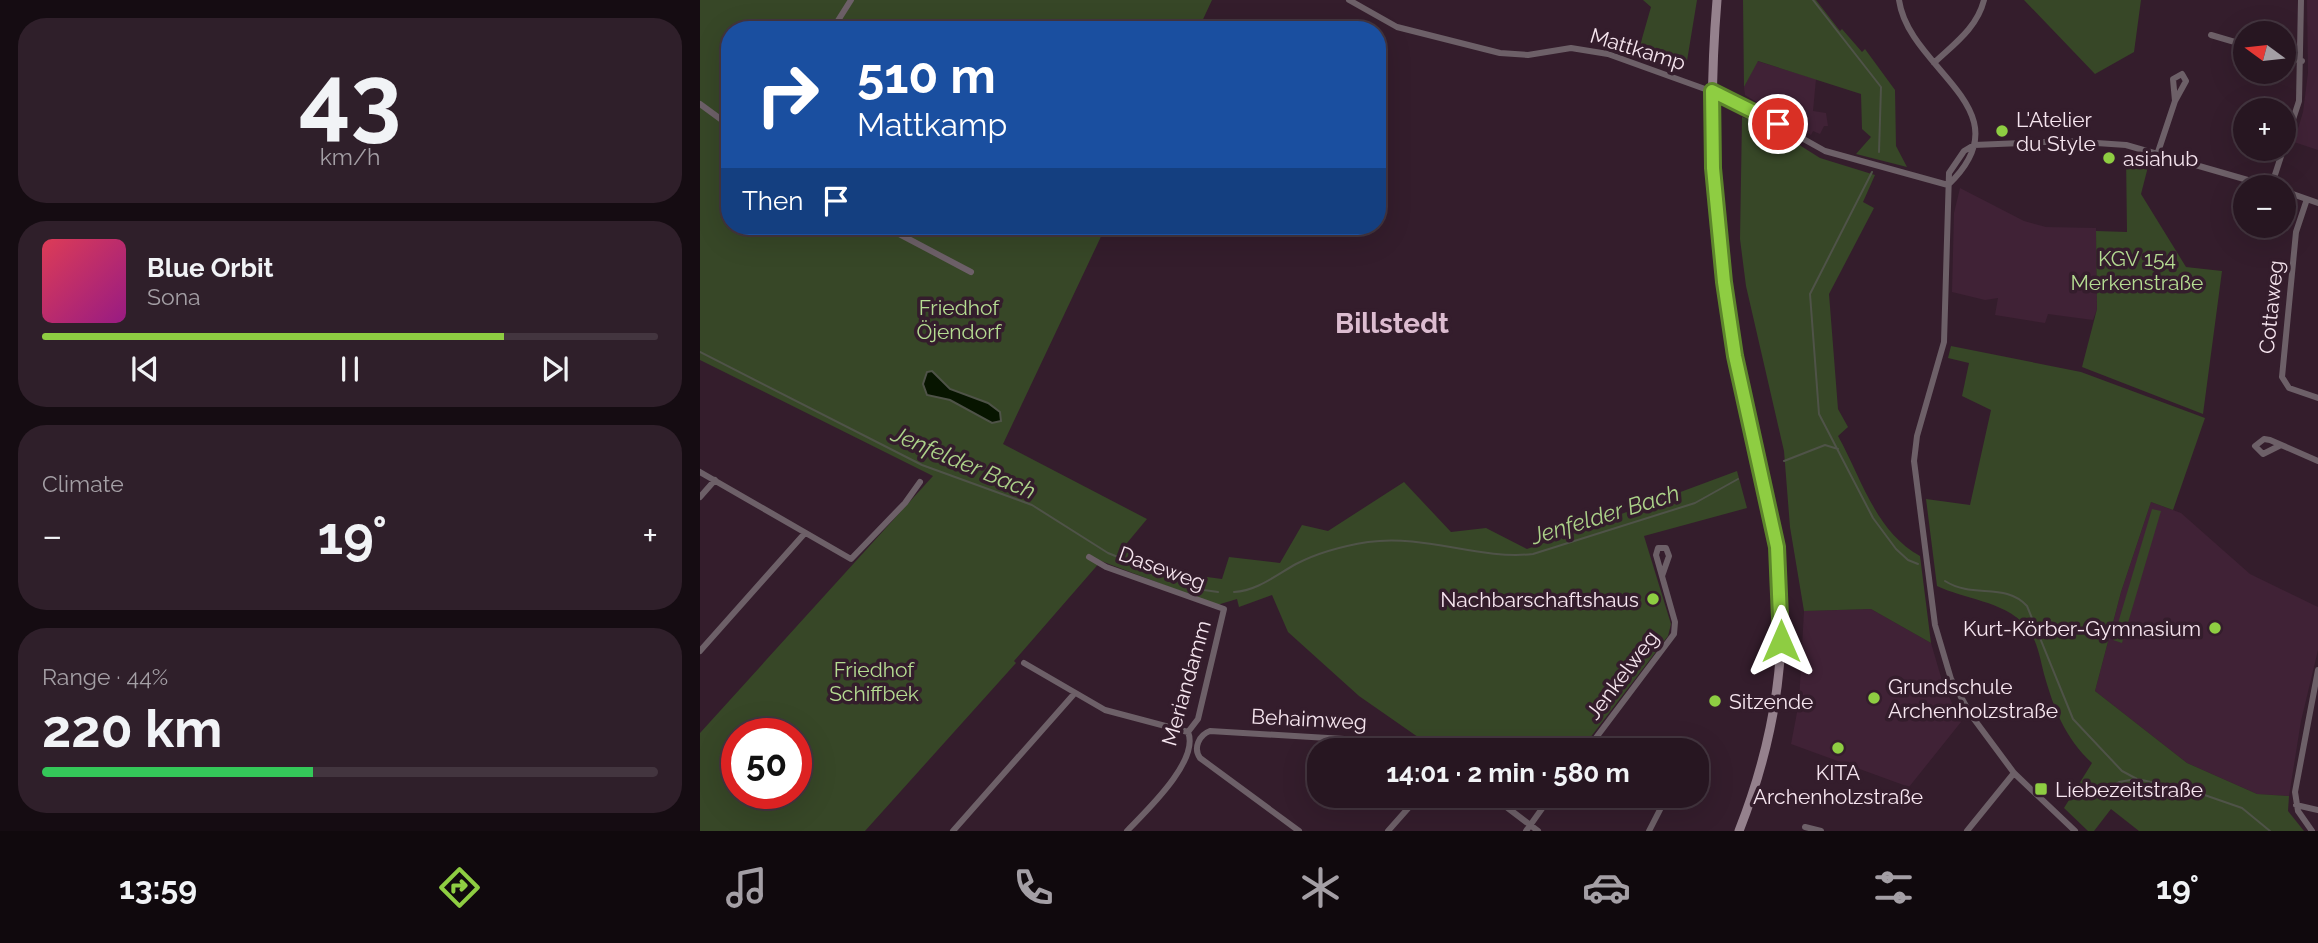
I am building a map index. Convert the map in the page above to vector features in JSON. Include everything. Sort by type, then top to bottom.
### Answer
[{"type":"main road","points":[[1717,0],[1712,91],[1713,168],[1724,282],[1740,378],[1772,523],[1780,596],[1780,656],[1772,721],[1757,780],[1739,831]]},
{"type":"street","points":[[838,21],[851,0]]},
{"type":"street","name":"Mattkamp","points":[[1349,0],[1397,27],[1489,51],[1521,55],[1559,49],[1596,51],[1712,91],[1825,151],[1948,186]]},
{"type":"street","points":[[1899,0],[1907,28],[1969,104],[1973,113],[1974,145]]},
{"type":"street","points":[[1934,63],[1967,33],[1984,0]]},
{"type":"street","points":[[2275,175],[2299,101],[2302,61],[2301,0]]},
{"type":"street","points":[[2211,35],[2233,41]]},
{"type":"street","points":[[2296,59],[2302,61]]},
{"type":"street","points":[[2158,152],[2175,101]]},
{"type":"street","points":[[700,104],[721,119]]},
{"type":"street","points":[[2075,831],[2014,772],[1971,715],[1942,658],[1927,579],[1922,518],[1914,474],[1917,436],[1944,342],[1948,186],[1955,163],[1968,147],[1974,145],[2076,142],[2126,145],[2233,175]]},
{"type":"street","points":[[2296,195],[2318,202]]},
{"type":"street","name":"Cottaweg","points":[[2307,199],[2296,232],[2282,377],[2289,388],[2318,398]]},
{"type":"street","points":[[901,235],[971,271]]},
{"type":"street","points":[[2281,445],[2318,460]]},
{"type":"street","points":[[700,472],[851,559],[905,503],[920,482]]},
{"type":"street","points":[[700,497],[715,480]]},
{"type":"street","points":[[700,651],[805,533]]},
{"type":"street","name":"Daseweg","points":[[1089,557],[1106,567],[1224,609]]},
{"type":"street","name":"Jenkelweg","points":[[1596,738],[1674,634],[1675,622],[1662,576]]},
{"type":"street","name":"Meriandamm","points":[[1127,831],[1172,780],[1189,742],[1188,732],[1198,719],[1224,609]]},
{"type":"street","points":[[1024,663],[1074,694],[1119,715],[1188,732]]},
{"type":"street","points":[[2312,831],[2296,805],[2297,781],[2318,670]]},
{"type":"street","points":[[953,831],[1074,694]]},
{"type":"street","name":"Behaimweg","points":[[1299,831],[1200,758],[1198,745],[1202,735],[1210,731],[1327,738]]},
{"type":"street","points":[[1967,831],[2014,772]]},
{"type":"street","points":[[2296,805],[2318,810]]},
{"type":"street","points":[[1388,831],[1408,808]]},
{"type":"street","points":[[1509,808],[1538,831]]},
{"type":"street","points":[[1526,831],[1542,808]]},
{"type":"street","points":[[1649,831],[1661,808]]},
{"type":"street","points":[[1805,827],[1821,831]]},
{"type":"shaded area","points":[[2307,0],[2318,0],[2318,150],[2296,143],[2308,73]]},
{"type":"shaded area","points":[[1757,61],[1816,79],[1813,111],[1826,113],[1828,126],[1824,126],[1820,134],[1813,131],[1811,135],[1745,95],[1744,87]]},
{"type":"shaded area","points":[[1960,188],[2024,221],[2046,227],[2096,228],[2097,309],[2093,320],[2048,314],[2045,323],[1995,315],[1998,298],[1985,300],[1952,292],[1954,213]]},
{"type":"shaded area","points":[[932,371],[950,389],[988,403],[1000,412],[1001,421],[992,423],[950,400],[927,395],[923,384],[927,372]]},
{"type":"shaded area","name":"Kurt-Körber-Gymnasium","points":[[2151,502],[2181,513],[2250,574],[2318,607],[2318,650],[2301,721],[2289,796],[2257,794],[2187,763],[2095,691],[2121,592]]},
{"type":"shaded area","name":"Grundschule Archenholzstraße","points":[[1871,609],[1931,643],[1943,684],[1961,722],[1909,787],[1791,744],[1799,702],[1804,611]]},
{"type":"green space","points":[[700,0],[1212,0],[1202,21],[721,21],[721,235],[1102,235],[1003,444],[1147,519],[1122,549],[1192,575],[1222,579],[1229,557],[1280,563],[1302,525],[1328,531],[1404,482],[1451,532],[1486,528],[1527,549],[1737,471],[1747,508],[1644,536],[1671,624],[1668,636],[1590,738],[1419,738],[1359,696],[1288,632],[1272,595],[1239,607],[1237,599],[1217,605],[1101,561],[1014,661],[1016,663],[865,831],[700,831],[700,733],[933,476],[700,360]]},
{"type":"green space","points":[[1643,0],[1697,0],[1686,67],[1639,49],[1651,7]]},
{"type":"green space","points":[[1743,0],[1816,0],[1840,31],[1842,29],[1862,52],[1865,49],[1895,90],[1896,146],[1907,167],[1856,154],[1871,137],[1862,129],[1861,94],[1758,61],[1744,87]]},
{"type":"green space","points":[[2024,0],[2141,0],[2134,52],[2095,74]]},
{"type":"green space","points":[[1742,117],[1771,127],[1820,158],[1875,175],[1863,202],[1874,208],[1829,294],[1838,409],[1848,427],[1838,436],[1881,518],[1892,533],[1920,556],[1931,643],[1871,609],[1804,611],[1790,527],[1784,451],[1746,286],[1740,239]]},
{"type":"green space","name":"KGV 154 Merkenstraße","points":[[2126,154],[2150,159],[2141,194],[2186,267],[2222,271],[2203,414],[2082,367],[2097,309],[2096,231],[2127,232]]},
{"type":"green space","points":[[1951,346],[2081,372],[2205,418],[2173,510],[2151,502],[2121,592],[2095,691],[2187,763],[2257,794],[2289,796],[2288,811],[2304,831],[2139,831],[2111,809],[2094,831],[2088,831],[2064,808],[2092,763],[2062,722],[2032,636],[2025,625],[2006,611],[1937,586],[1926,499],[1970,505],[1991,410],[1962,396],[1969,363],[1948,358]]},
{"type":"green space","points":[[2152,509],[2161,511],[2122,643],[2113,640]]},
{"type":"waterway","points":[[1813,0],[1881,87],[1879,152]]},
{"type":"waterway","points":[[1872,172],[1810,294],[1819,414],[1873,518],[1896,549],[1908,560],[1918,564]]},
{"type":"waterway","name":"Jenfelder Bach","points":[[700,352],[922,465],[1032,505],[1108,553],[1197,589],[1218,592]]},
{"type":"waterway","name":"Jenfelder Bach","points":[[1784,461],[1825,445],[1838,449]]},
{"type":"waterway","name":"Jenfelder Bach","points":[[1234,592],[1258,586],[1313,556],[1368,542],[1411,541],[1492,554],[1533,554],[1695,503],[1738,479]]},
{"type":"waterway","points":[[1945,581],[1967,589],[2009,594],[2027,606],[2073,719],[2122,771],[2137,779],[2193,791],[2242,808],[2270,831]]},
{"type":"waterway","points":[[2100,795],[2119,782],[2136,779]]},
{"type":"place","name":"L'Atelier du Style","points":[[2002,131]]},
{"type":"place","name":"asiahub","points":[[2109,158]]},
{"type":"place","name":"Nachbarschaftshaus","points":[[1653,599]]},
{"type":"place","name":"Kurt-Körber-Gymnasium","points":[[2215,628]]},
{"type":"place","name":"Grundschule Archenholzstraße","points":[[1874,698]]},
{"type":"place","name":"Sitzende","points":[[1715,701]]},
{"type":"place","name":"KITA Archenholzstraße","points":[[1838,748]]},
{"type":"place","name":"Liebezeitstraße","points":[[2041,789]]},
{"type":"district","name":"Billstedt","points":[[1392,323]]},
{"type":"route","points":[[1778,124],[1712,91],[1713,168],[1724,282],[1735,356],[1777,547],[1781,641]]},
{"type":"park label","name":"Friedhof Öjendorf","points":[[959,319]]},
{"type":"park label","name":"Friedhof Schiffbek","points":[[874,681]]}]
